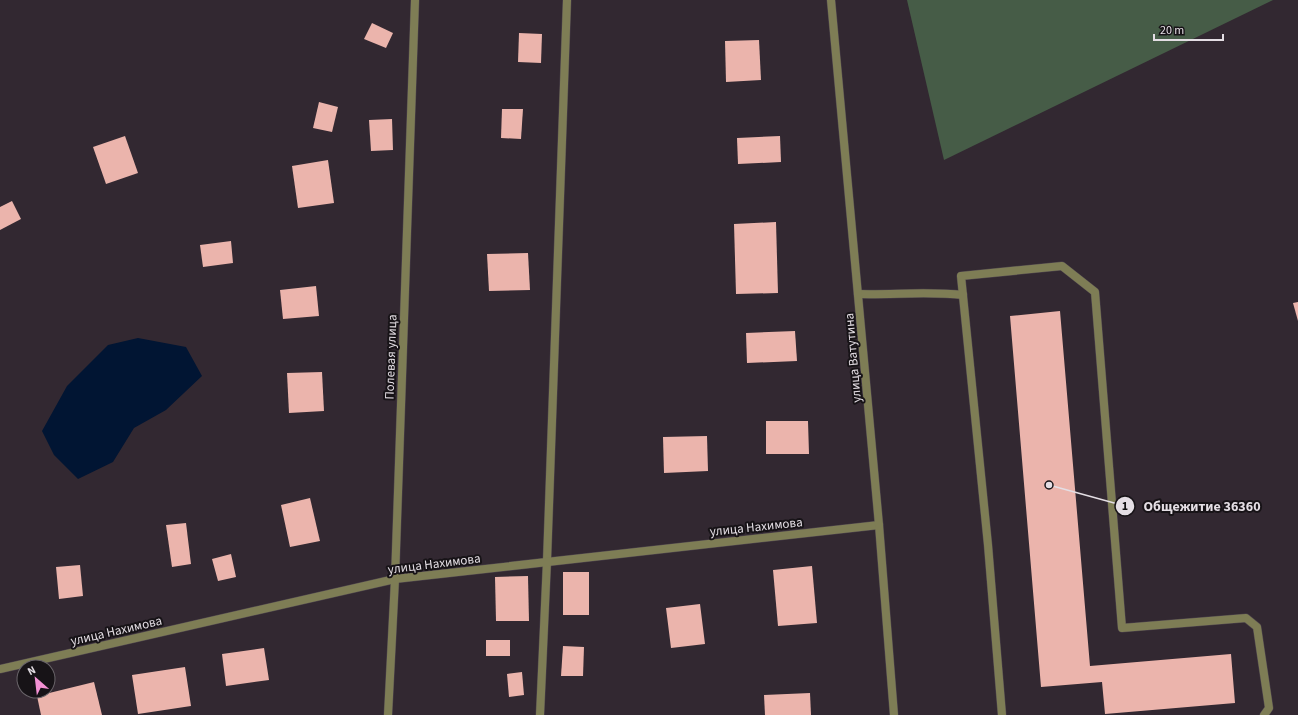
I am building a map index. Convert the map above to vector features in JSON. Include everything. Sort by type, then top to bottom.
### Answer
[{"type":"street","name":"Полевая улица","points":[[388,715],[395,579],[415,0]]},
{"type":"street","points":[[540,715],[567,0]]},
{"type":"street","name":"улица Ватутина","points":[[831,0],[879,525],[894,715]]},
{"type":"street","points":[[1002,715],[988,545],[961,276],[1062,266],[1095,292],[1122,628],[1246,618],[1257,627],[1269,708],[1264,715]]},
{"type":"street","points":[[858,294],[895,295],[946,293],[963,295]]},
{"type":"street","name":"улица Нахимова","points":[[0,669],[395,579],[879,525]]},
{"type":"green space","points":[[907,0],[1273,0],[944,160]]},
{"type":"water","points":[[138,338],[186,347],[202,376],[166,410],[134,428],[113,462],[78,479],[54,455],[42,431],[67,386],[108,345]]},
{"type":"building","points":[[372,23],[393,33],[386,48],[364,39]]},
{"type":"building","points":[[519,33],[542,34],[541,63],[518,62]]},
{"type":"building","points":[[759,40],[761,80],[726,82],[725,41]]},
{"type":"building","points":[[319,102],[338,107],[332,132],[313,128]]},
{"type":"building","points":[[502,109],[523,109],[521,139],[501,138]]},
{"type":"building","points":[[392,119],[393,150],[371,151],[369,120]]},
{"type":"building","points":[[125,136],[138,173],[106,184],[93,147]]},
{"type":"building","points":[[780,136],[781,162],[738,164],[737,138]]},
{"type":"building","points":[[328,160],[334,203],[298,208],[292,166]]},
{"type":"building","points":[[12,201],[21,219],[0,230],[0,207]]},
{"type":"building","points":[[776,222],[778,293],[736,294],[734,224]]},
{"type":"building","points":[[231,241],[233,263],[203,267],[200,245]]},
{"type":"building","points":[[528,253],[530,290],[489,291],[487,254]]},
{"type":"building","points":[[316,286],[319,316],[283,319],[280,290]]},
{"type":"building","points":[[1298,302],[1298,321],[1293,303]]},
{"type":"building","points":[[1060,311],[1090,666],[1231,654],[1235,703],[1105,714],[1102,682],[1041,687],[1010,316]]},
{"type":"building","points":[[795,331],[797,361],[747,363],[746,333]]},
{"type":"building","points":[[322,372],[324,411],[289,413],[287,373]]},
{"type":"building","points":[[766,421],[808,421],[809,454],[766,454]]},
{"type":"building","points":[[707,436],[708,471],[664,473],[663,437]]},
{"type":"building","points":[[310,498],[320,541],[290,547],[281,505]]},
{"type":"building","points":[[186,523],[191,564],[172,567],[166,525]]},
{"type":"building","points":[[231,554],[236,577],[218,581],[212,559]]},
{"type":"building","points":[[80,565],[83,596],[59,599],[56,567]]},
{"type":"building","points":[[812,566],[817,623],[778,626],[773,570]]},
{"type":"building","points":[[563,572],[589,572],[589,615],[563,615]]},
{"type":"building","points":[[528,576],[529,621],[496,621],[495,577]]},
{"type":"building","points":[[700,604],[705,644],[671,648],[666,608]]},
{"type":"building","points":[[486,640],[510,640],[510,656],[486,656]]},
{"type":"building","points":[[563,646],[584,647],[583,676],[561,676]]},
{"type":"building","points":[[264,648],[269,680],[226,686],[222,654]]},
{"type":"building","points":[[185,667],[191,706],[138,714],[132,675]]},
{"type":"building","points":[[522,672],[524,695],[509,697],[507,674]]},
{"type":"building","points":[[94,682],[102,715],[41,715],[38,699],[56,699],[56,691]]},
{"type":"building","points":[[810,693],[811,715],[765,715],[764,695]]},
{"type":"place","name":"Общежитие 36360","points":[[1049,485]]}]
